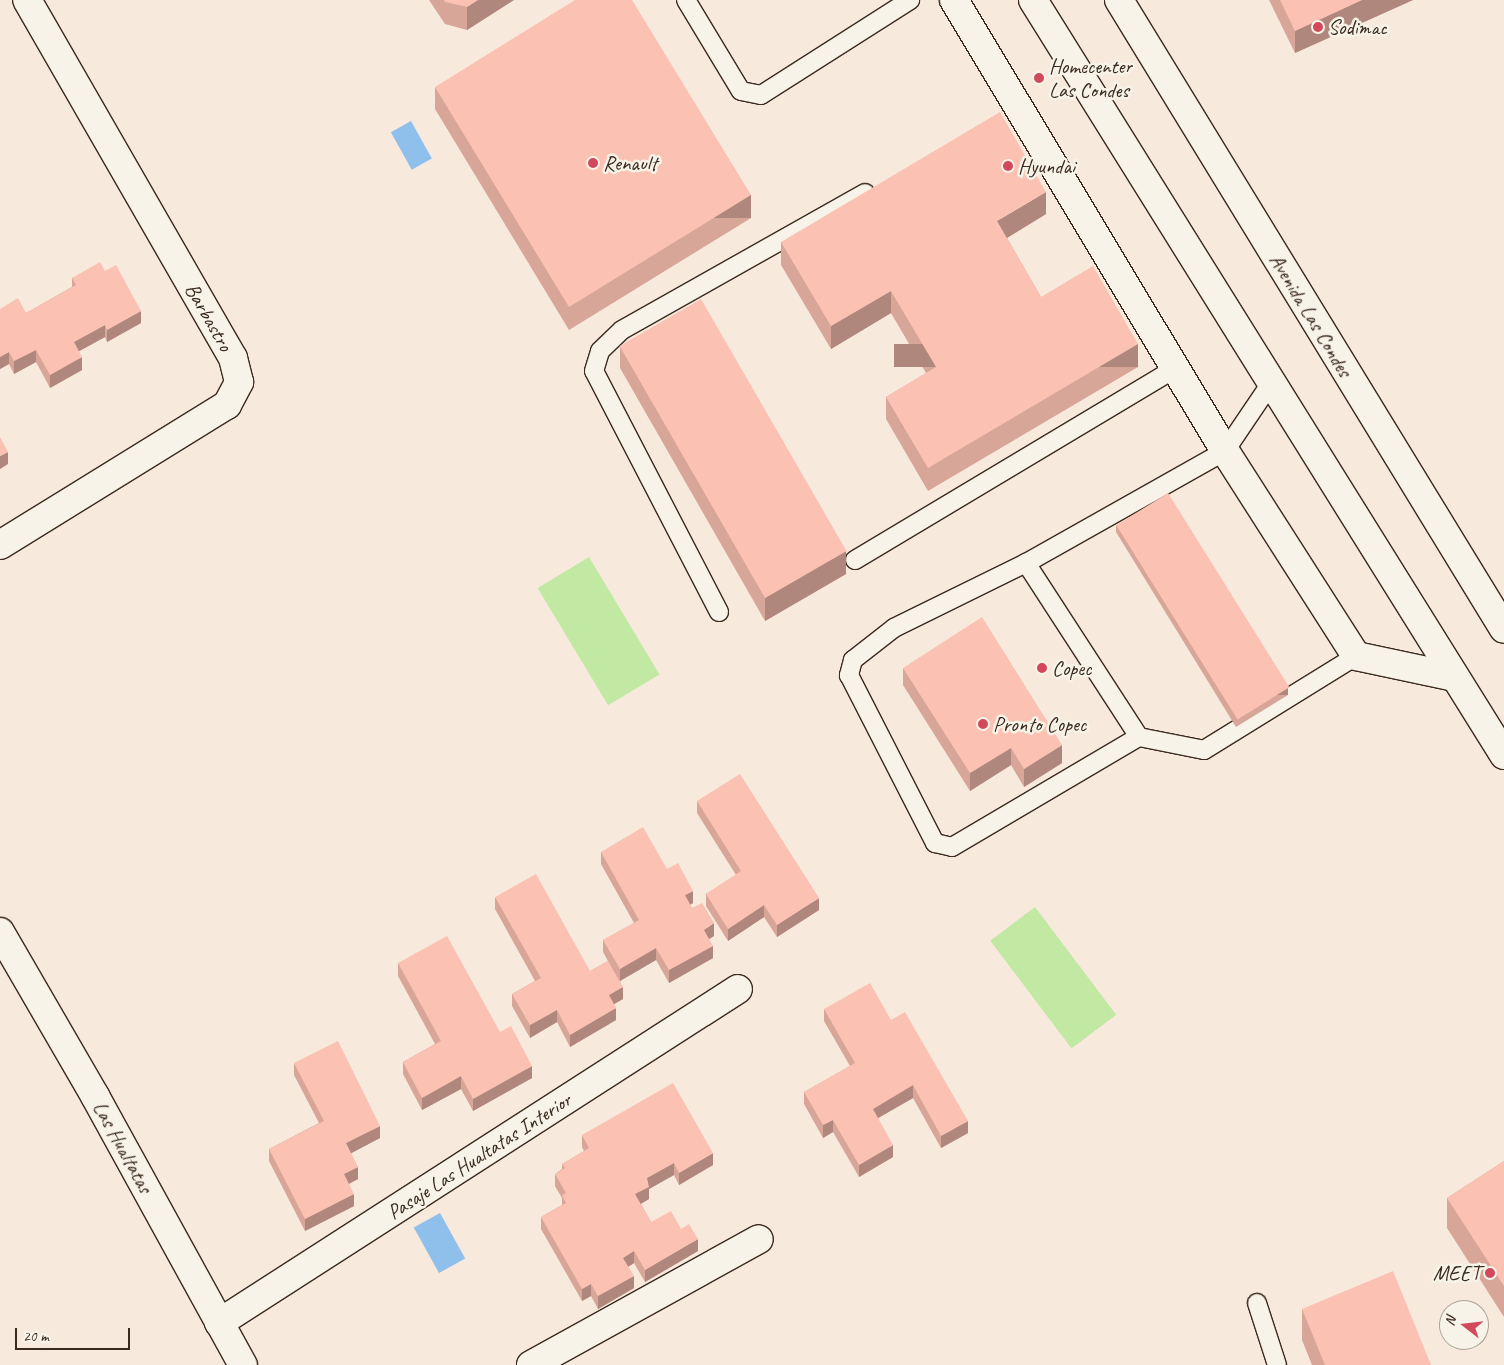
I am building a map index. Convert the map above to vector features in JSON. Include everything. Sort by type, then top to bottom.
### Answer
[{"type":"street","name":"Barbastro","points":[[0,545],[227,406],[239,382],[233,358],[27,0]]},
{"type":"street","points":[[954,0],[1009,112],[1176,368],[1224,450],[1356,656],[1455,677]]},
{"type":"street","points":[[1033,0],[1504,754]]},
{"type":"street","name":"Avenida Las Condes","points":[[1118,0],[1504,629]]},
{"type":"street","name":"Las Hualtatas","points":[[0,932],[243,1365]]},
{"type":"street","name":"Pasaje Las Hualtatas Interior","points":[[219,1323],[738,989]]},
{"type":"street","points":[[531,1365],[759,1239]]},
{"type":"lane","points":[[686,0],[741,91],[761,95],[910,0]]},
{"type":"lane","points":[[719,612],[594,371],[600,351],[622,330],[880,184]]},
{"type":"lane","points":[[854,560],[1176,368]]},
{"type":"lane","points":[[1271,383],[1224,450],[1026,563],[894,628],[853,660],[849,675],[935,843],[952,847],[1139,737],[1204,750],[1356,656]]},
{"type":"lane","points":[[1026,563],[1139,737]]},
{"type":"lane","points":[[1257,1303],[1276,1365]]},
{"type":"green space","points":[[589,557],[660,674],[608,705],[538,588]]},
{"type":"green space","points":[[1035,907],[1116,1015],[1072,1049],[990,941]]},
{"type":"water","points":[[411,121],[432,159],[412,170],[391,132]]},
{"type":"water","points":[[440,1213],[465,1258],[439,1273],[414,1228]]},
{"type":"building","points":[[444,0],[478,0],[467,7],[445,2]]},
{"type":"building","name":"Renault","points":[[575,0],[632,0],[751,195],[569,307],[435,87]]},
{"type":"building","points":[[1280,0],[1362,0],[1295,31]]},
{"type":"building","points":[[1000,112],[1046,192],[997,221],[1041,297],[1093,266],[1138,344],[928,468],[886,397],[936,367],[891,291],[831,326],[781,242]]},
{"type":"building","points":[[100,262],[105,271],[116,265],[141,311],[107,330],[105,325],[74,342],[82,357],[50,375],[36,350],[14,361],[9,352],[0,357],[0,309],[18,298],[26,313],[76,285],[72,278]]},
{"type":"building","points":[[701,299],[846,551],[765,598],[620,346]]},
{"type":"building","points":[[0,437],[8,452],[0,456]]},
{"type":"building","points":[[1168,493],[1289,687],[1238,720],[1116,525]]},
{"type":"building","name":"Pronto Copec","points":[[982,617],[1062,745],[1024,769],[1011,748],[970,773],[903,668]]},
{"type":"building","points":[[740,774],[819,898],[777,925],[764,905],[728,929],[706,894],[741,871],[697,801]]},
{"type":"building","points":[[643,827],[667,869],[678,863],[693,891],[685,895],[692,908],[702,903],[714,923],[704,930],[713,946],[669,970],[656,948],[620,969],[603,940],[639,920],[601,852]]},
{"type":"building","points":[[536,874],[590,971],[608,961],[623,987],[609,995],[616,1008],[570,1035],[557,1010],[530,1025],[512,994],[541,978],[495,897]]},
{"type":"building","points":[[447,936],[500,1032],[511,1026],[532,1066],[473,1099],[461,1076],[422,1098],[403,1062],[441,1041],[398,963]]},
{"type":"building","points":[[870,983],[891,1020],[905,1012],[968,1121],[941,1136],[913,1085],[873,1109],[893,1145],[859,1165],[833,1120],[823,1125],[804,1092],[855,1063],[824,1009]]},
{"type":"building","points":[[338,1041],[380,1126],[346,1143],[358,1167],[344,1174],[354,1194],[305,1219],[269,1149],[324,1121],[294,1063]]},
{"type":"building","points":[[673,1083],[713,1153],[679,1173],[674,1163],[647,1178],[649,1187],[635,1194],[651,1222],[671,1211],[681,1229],[689,1224],[698,1239],[645,1270],[634,1251],[623,1258],[634,1276],[598,1296],[591,1284],[582,1289],[541,1217],[566,1203],[562,1195],[566,1193],[555,1174],[565,1168],[562,1164],[589,1148],[582,1135]]},
{"type":"building","points":[[1504,1161],[1504,1286],[1447,1198]]},
{"type":"building","points":[[1393,1271],[1431,1365],[1325,1365],[1302,1309]]},
{"type":"place","name":"Sodimac","points":[[1318,27]]},
{"type":"place","name":"Homecenter Las Condes","points":[[1039,78]]},
{"type":"place","name":"Renault","points":[[593,163]]},
{"type":"place","name":"Hyundai","points":[[1008,166]]},
{"type":"place","name":"Copec","points":[[1042,668]]},
{"type":"place","name":"Pronto Copec","points":[[983,724]]},
{"type":"place","name":"MEET","points":[[1490,1273]]}]
